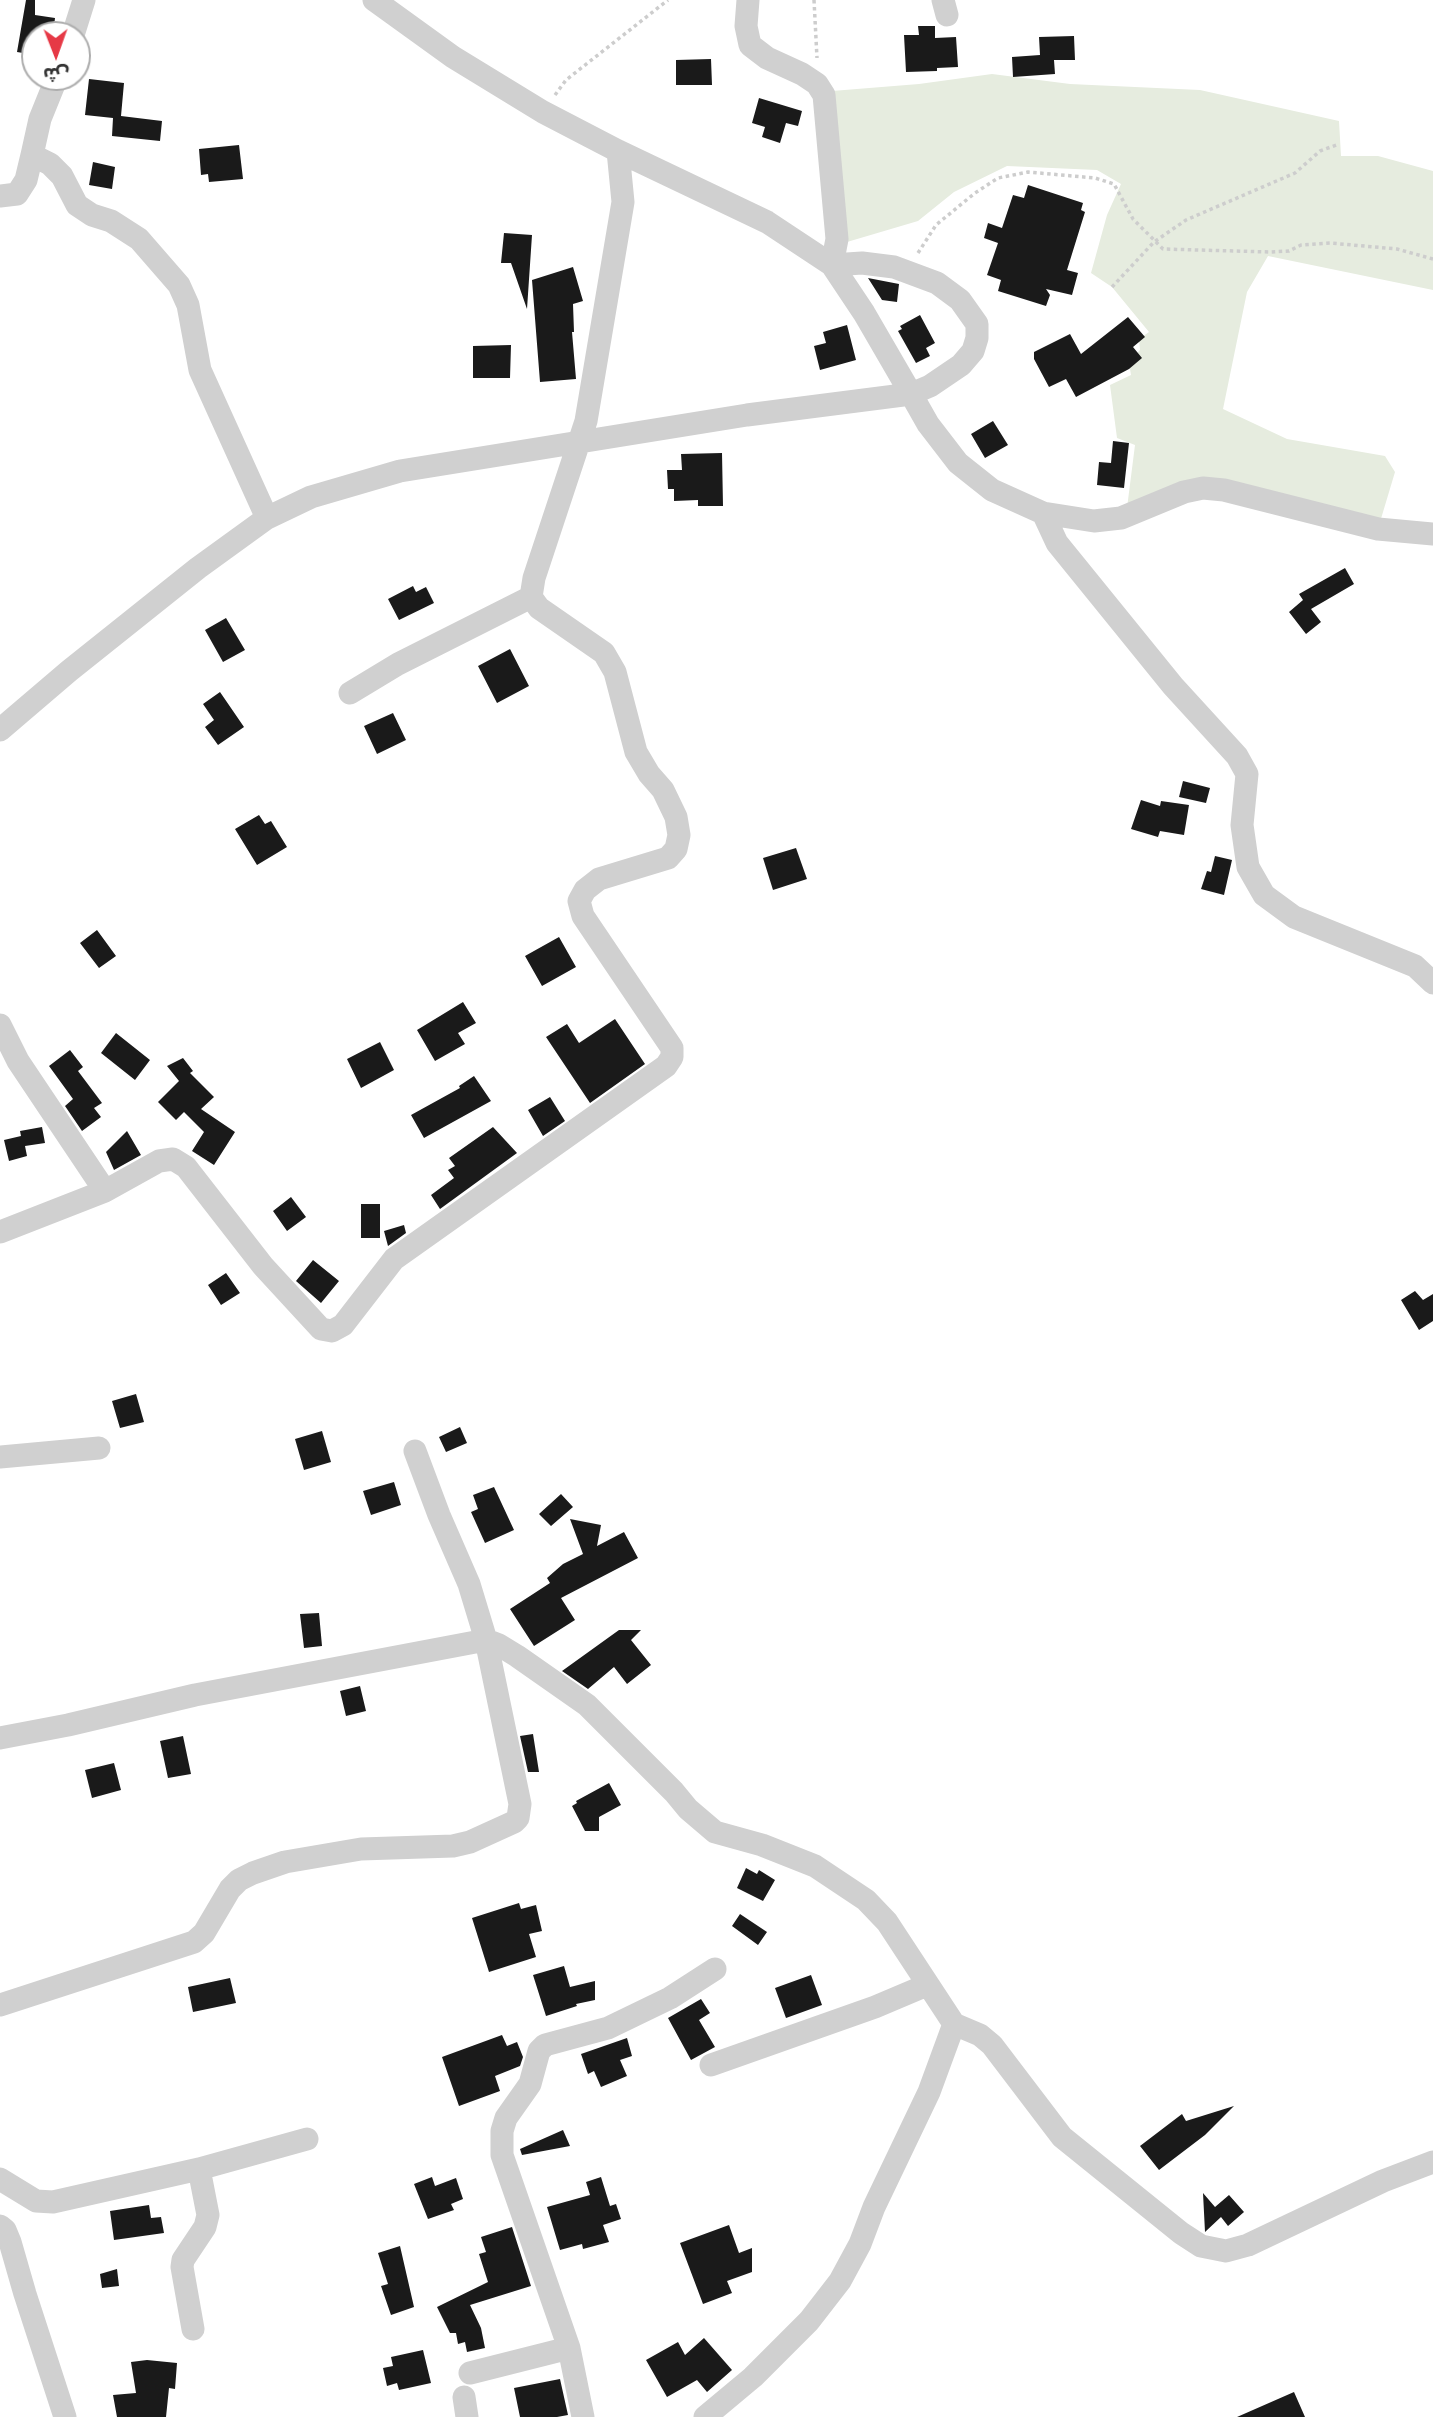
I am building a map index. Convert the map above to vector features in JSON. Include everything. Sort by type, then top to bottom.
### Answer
[{"type":"street","points":[[77,21],[84,0]]},
{"type":"street","points":[[374,0],[453,57],[544,112],[618,151],[767,222],[832,265],[864,313],[928,424],[958,463],[992,490],[1043,513],[1094,521],[1121,518],[1184,492],[1203,488],[1224,490],[1378,529],[1433,534]]},
{"type":"street","points":[[748,0],[746,26],[750,45],[767,58],[817,84],[824,95],[837,239],[832,265]]},
{"type":"street","points":[[0,196],[18,194],[26,180],[40,119],[51,91]]},
{"type":"street","points":[[0,1232],[105,1191],[159,1161],[173,1159],[186,1167],[264,1266],[321,1329],[332,1331],[343,1325],[394,1259],[666,1066],[672,1057],[672,1048],[583,916],[579,901],[585,890],[599,879],[668,858],[676,849],[679,835],[676,817],[663,790],[649,774],[636,752],[615,672],[604,653],[539,608],[531,597],[534,578],[586,421],[623,202],[618,151]]},
{"type":"street","points":[[32,155],[50,164],[62,176],[77,205],[92,215],[111,221],[139,239],[179,285],[188,306],[200,370],[267,518]]},
{"type":"street","points":[[0,730],[187,576],[267,518],[311,497],[400,471],[747,415],[911,394],[930,386],[961,365],[973,351],[977,324],[960,300],[937,283],[894,267],[862,263],[832,265]]},
{"type":"street","points":[[1043,513],[1057,543],[1172,686],[1237,756],[1247,774],[1242,825],[1248,867],[1264,895],[1294,917],[1415,966],[1433,983]]},
{"type":"street","points":[[350,693],[398,664],[531,597]]},
{"type":"street","points":[[0,1025],[18,1061],[105,1191]]},
{"type":"street","points":[[0,1457],[99,1448]]},
{"type":"street","points":[[0,2005],[194,1942],[204,1933],[230,1889],[239,1880],[260,1870],[285,1862],[361,1849],[453,1846],[470,1842],[518,1818],[520,1804],[486,1640],[470,1584],[439,1515],[415,1451]]},
{"type":"street","points":[[0,1738],[195,1695],[486,1640],[517,1656],[587,1705],[688,1809],[715,1832],[762,1845],[804,1861],[866,1900],[887,1922],[954,2024],[980,2035],[992,2045],[1062,2137],[1181,2233],[1201,2246],[1226,2250],[1248,2245],[1384,2181],[1433,2162]]},
{"type":"street","points":[[583,2417],[569,2348],[502,2155],[502,2131],[506,2118],[530,2084],[539,2051],[545,2045],[608,2028],[670,1998],[715,1969]]},
{"type":"street","points":[[711,2065],[863,2011],[927,1985]]},
{"type":"street","points":[[705,2417],[809,2321],[840,2281],[860,2244],[874,2207],[929,2092],[954,2024]]},
{"type":"street","points":[[0,2179],[44,2203],[199,2169],[307,2139]]},
{"type":"street","points":[[193,2329],[182,2267],[183,2260],[205,2228],[208,2215],[199,2169]]},
{"type":"street","points":[[0,2226],[5,2230],[10,2242],[24,2294],[65,2417]]},
{"type":"street","points":[[470,2373],[569,2348]]},
{"type":"path","points":[[544,112],[566,80],[668,0]]},
{"type":"path","points":[[814,0],[818,44],[817,84]]},
{"type":"path","points":[[1112,287],[1154,242],[1186,220],[1295,173],[1320,151],[1339,144]]},
{"type":"path","points":[[909,273],[915,257],[936,225],[998,178],[1028,172],[1095,178],[1114,184],[1133,219],[1163,249],[1270,253],[1289,251],[1301,245],[1330,243],[1397,249],[1433,259]]},
{"type":"shaded area","points":[[992,74],[1070,84],[1200,90],[1339,121],[1341,156],[1378,156],[1433,171],[1433,290],[1268,256],[1247,292],[1223,409],[1287,439],[1385,456],[1395,472],[1380,522],[1208,479],[1187,480],[1157,497],[1127,508],[1135,445],[1117,438],[1110,385],[1131,375],[1129,363],[1140,350],[1139,339],[1149,332],[1112,287],[1091,273],[1107,215],[1121,184],[1097,170],[1007,166],[954,192],[918,221],[847,242],[832,91],[919,84]]},
{"type":"building","points":[[26,0],[35,0],[35,15],[55,18],[55,21],[22,21]]},
{"type":"building","points":[[918,26],[935,26],[935,38],[956,37],[958,67],[906,72],[904,35],[919,35]]},
{"type":"building","points":[[21,29],[21,53],[17,52]]},
{"type":"building","points":[[1074,36],[1075,60],[1054,60],[1055,74],[1013,77],[1012,57],[1040,55],[1039,37]]},
{"type":"building","points":[[711,59],[712,85],[676,85],[676,60]]},
{"type":"building","points":[[91,79],[124,83],[121,116],[162,121],[160,141],[112,136],[113,118],[85,115]]},
{"type":"building","points":[[759,98],[802,111],[798,126],[786,123],[780,143],[762,137],[765,127],[752,123]]},
{"type":"building","points":[[239,145],[243,179],[209,182],[208,174],[201,175],[199,149]]},
{"type":"building","points":[[93,162],[115,167],[112,189],[89,185]]},
{"type":"building","points":[[1028,185],[1083,203],[1081,210],[1085,212],[1067,270],[1078,273],[1072,295],[1046,289],[1050,295],[1046,306],[998,291],[1001,280],[987,275],[998,243],[984,238],[988,223],[1002,228],[1013,195],[1024,198]]},
{"type":"building","points":[[504,233],[532,235],[527,309],[511,263],[501,263]]},
{"type":"building","points":[[573,267],[583,301],[573,304],[572,332],[576,379],[540,382],[532,280]]},
{"type":"building","points":[[868,278],[899,284],[897,302],[882,300]]},
{"type":"building","points":[[920,315],[935,343],[926,348],[930,356],[916,363],[898,331],[902,329],[900,326]]},
{"type":"building","points":[[1128,317],[1145,337],[1133,347],[1142,358],[1129,369],[1076,397],[1066,379],[1049,387],[1034,359],[1034,352],[1070,334],[1081,354]]},
{"type":"building","points":[[847,325],[856,360],[820,370],[814,346],[826,343],[823,332]]},
{"type":"building","points":[[511,345],[510,378],[473,378],[473,346]]},
{"type":"building","points":[[993,421],[1008,445],[985,458],[971,434]]},
{"type":"building","points":[[1113,441],[1129,443],[1124,488],[1097,485],[1099,462],[1111,463]]},
{"type":"building","points":[[722,453],[723,506],[698,506],[698,500],[674,501],[674,489],[668,489],[667,470],[682,470],[681,454]]},
{"type":"building","points":[[1345,568],[1354,584],[1311,609],[1321,622],[1306,634],[1289,612],[1303,600],[1299,594]]},
{"type":"building","points":[[413,586],[416,592],[426,587],[434,603],[399,620],[388,599]]},
{"type":"building","points":[[226,618],[245,650],[223,662],[205,630]]},
{"type":"building","points":[[510,649],[529,686],[497,703],[478,666]]},
{"type":"building","points":[[220,692],[244,727],[218,745],[205,727],[214,720],[203,704]]},
{"type":"building","points":[[393,713],[406,740],[377,754],[364,726]]},
{"type":"building","points":[[1183,781],[1210,788],[1206,803],[1179,797]]},
{"type":"building","points":[[1141,800],[1160,806],[1161,801],[1189,805],[1184,835],[1160,831],[1158,837],[1131,829]]},
{"type":"building","points":[[259,815],[265,824],[271,821],[287,847],[257,865],[235,829]]},
{"type":"building","points":[[796,848],[807,879],[773,890],[763,858]]},
{"type":"building","points":[[1215,856],[1232,860],[1224,895],[1201,889],[1207,871],[1211,872]]},
{"type":"building","points":[[97,930],[116,956],[99,968],[80,943]]},
{"type":"building","points":[[559,937],[576,967],[542,986],[525,956]]},
{"type":"building","points":[[463,1002],[476,1023],[458,1033],[465,1044],[435,1061],[417,1030]]},
{"type":"building","points":[[615,1019],[645,1064],[590,1103],[546,1037],[567,1024],[579,1043]]},
{"type":"building","points":[[116,1033],[150,1060],[135,1080],[101,1053]]},
{"type":"building","points":[[380,1042],[394,1070],[361,1088],[347,1059]]},
{"type":"building","points":[[70,1050],[83,1067],[78,1071],[102,1103],[94,1108],[101,1117],[82,1131],[65,1106],[73,1099],[49,1066]]},
{"type":"building","points":[[183,1058],[193,1071],[190,1073],[214,1097],[201,1109],[235,1132],[214,1165],[192,1151],[204,1132],[184,1112],[176,1120],[158,1102],[179,1081],[167,1066]]},
{"type":"building","points":[[474,1076],[491,1101],[424,1138],[411,1115],[460,1088],[459,1086]]},
{"type":"building","points":[[550,1097],[565,1121],[543,1136],[528,1110]]},
{"type":"building","points":[[42,1127],[45,1143],[25,1146],[27,1156],[9,1161],[4,1140],[21,1136],[20,1131]]},
{"type":"building","points":[[493,1127],[517,1153],[440,1209],[431,1195],[454,1178],[448,1170],[455,1166],[449,1158]]},
{"type":"building","points":[[127,1131],[141,1155],[114,1170],[106,1152]]},
{"type":"building","points":[[291,1197],[306,1217],[287,1231],[273,1211]]},
{"type":"building","points":[[361,1204],[380,1204],[380,1238],[361,1238]]},
{"type":"building","points":[[404,1225],[406,1233],[388,1246],[384,1231]]},
{"type":"building","points":[[313,1260],[339,1281],[321,1303],[296,1281]]},
{"type":"building","points":[[226,1273],[240,1293],[221,1305],[208,1285]]},
{"type":"building","points":[[1415,1291],[1423,1300],[1433,1294],[1433,1321],[1419,1330],[1401,1300]]},
{"type":"building","points":[[136,1394],[144,1422],[120,1428],[112,1401]]},
{"type":"building","points":[[460,1427],[467,1443],[446,1452],[439,1437]]},
{"type":"building","points":[[322,1431],[331,1462],[304,1470],[295,1439]]},
{"type":"building","points":[[394,1482],[401,1505],[371,1515],[363,1491]]},
{"type":"building","points":[[494,1487],[514,1530],[485,1543],[471,1512],[478,1509],[473,1495]]},
{"type":"building","points":[[561,1494],[573,1507],[551,1526],[539,1514]]},
{"type":"building","points":[[570,1519],[601,1525],[597,1546],[624,1532],[638,1558],[561,1598],[575,1620],[534,1646],[510,1609],[550,1583],[547,1578],[563,1564],[583,1554]]},
{"type":"building","points":[[319,1613],[322,1646],[304,1648],[300,1614]]},
{"type":"building","points":[[619,1630],[641,1630],[631,1640],[651,1665],[627,1684],[614,1667],[588,1689],[562,1671]]},
{"type":"building","points":[[360,1686],[366,1711],[346,1716],[340,1691]]},
{"type":"building","points":[[533,1734],[539,1772],[528,1772],[520,1736]]},
{"type":"building","points":[[183,1736],[191,1774],[168,1778],[160,1741]]},
{"type":"building","points":[[114,1763],[121,1790],[92,1798],[85,1770]]},
{"type":"building","points":[[609,1783],[621,1805],[599,1817],[599,1831],[585,1831],[572,1806],[576,1801]]},
{"type":"building","points":[[746,1868],[757,1874],[759,1870],[775,1880],[763,1901],[737,1888]]},
{"type":"building","points":[[519,1903],[521,1909],[536,1905],[542,1931],[529,1934],[536,1957],[489,1972],[472,1918]]},
{"type":"building","points":[[740,1914],[767,1932],[758,1945],[732,1926]]},
{"type":"building","points":[[564,1966],[570,1987],[595,1981],[595,2000],[546,2016],[533,1975]]},
{"type":"building","points":[[811,1975],[822,2005],[786,2018],[775,1988]]},
{"type":"building","points":[[230,1978],[236,2003],[193,2012],[188,1987]]},
{"type":"building","points":[[701,1999],[710,2013],[699,2020],[715,2047],[691,2060],[668,2018]]},
{"type":"building","points":[[502,2035],[507,2046],[517,2042],[523,2057],[520,2066],[495,2076],[500,2091],[459,2106],[442,2057]]},
{"type":"building","points":[[627,2038],[632,2056],[620,2060],[627,2076],[601,2087],[594,2071],[588,2074],[581,2054]]},
{"type":"building","points":[[1234,2106],[1205,2135],[1159,2170],[1140,2146],[1182,2114],[1186,2121]]},
{"type":"building","points":[[563,2130],[570,2146],[522,2155],[520,2149]]},
{"type":"building","points":[[432,2177],[435,2186],[456,2178],[463,2199],[451,2204],[454,2210],[428,2219],[414,2184]]},
{"type":"building","points":[[601,2177],[610,2206],[616,2204],[621,2219],[603,2225],[609,2242],[583,2249],[582,2244],[560,2250],[547,2207],[590,2195],[586,2182]]},
{"type":"building","points":[[1203,2193],[1215,2207],[1229,2195],[1244,2212],[1228,2226],[1221,2217],[1205,2232]]},
{"type":"building","points":[[149,2205],[151,2218],[161,2217],[164,2233],[114,2240],[110,2211]]},
{"type":"building","points":[[729,2225],[739,2253],[752,2248],[752,2272],[727,2281],[732,2293],[703,2304],[680,2243]]},
{"type":"building","points":[[512,2227],[531,2286],[470,2305],[481,2328],[485,2348],[467,2352],[465,2342],[458,2344],[456,2333],[450,2333],[437,2307],[488,2282],[479,2254],[486,2252],[481,2237]]},
{"type":"building","points":[[400,2246],[414,2307],[391,2315],[381,2286],[388,2284],[378,2253]]},
{"type":"building","points":[[117,2269],[119,2286],[102,2288],[100,2274]]},
{"type":"building","points":[[704,2338],[732,2370],[707,2392],[697,2380],[667,2397],[646,2360],[678,2342],[685,2355]]},
{"type":"building","points":[[423,2350],[431,2383],[399,2390],[397,2383],[387,2386],[383,2368],[393,2366],[391,2357]]},
{"type":"building","points":[[147,2360],[177,2363],[175,2389],[169,2388],[166,2417],[117,2417],[113,2395],[136,2393],[131,2362]]},
{"type":"building","points":[[560,2379],[568,2415],[520,2417],[514,2388]]},
{"type":"building","points":[[1294,2392],[1305,2417],[1237,2417]]}]
